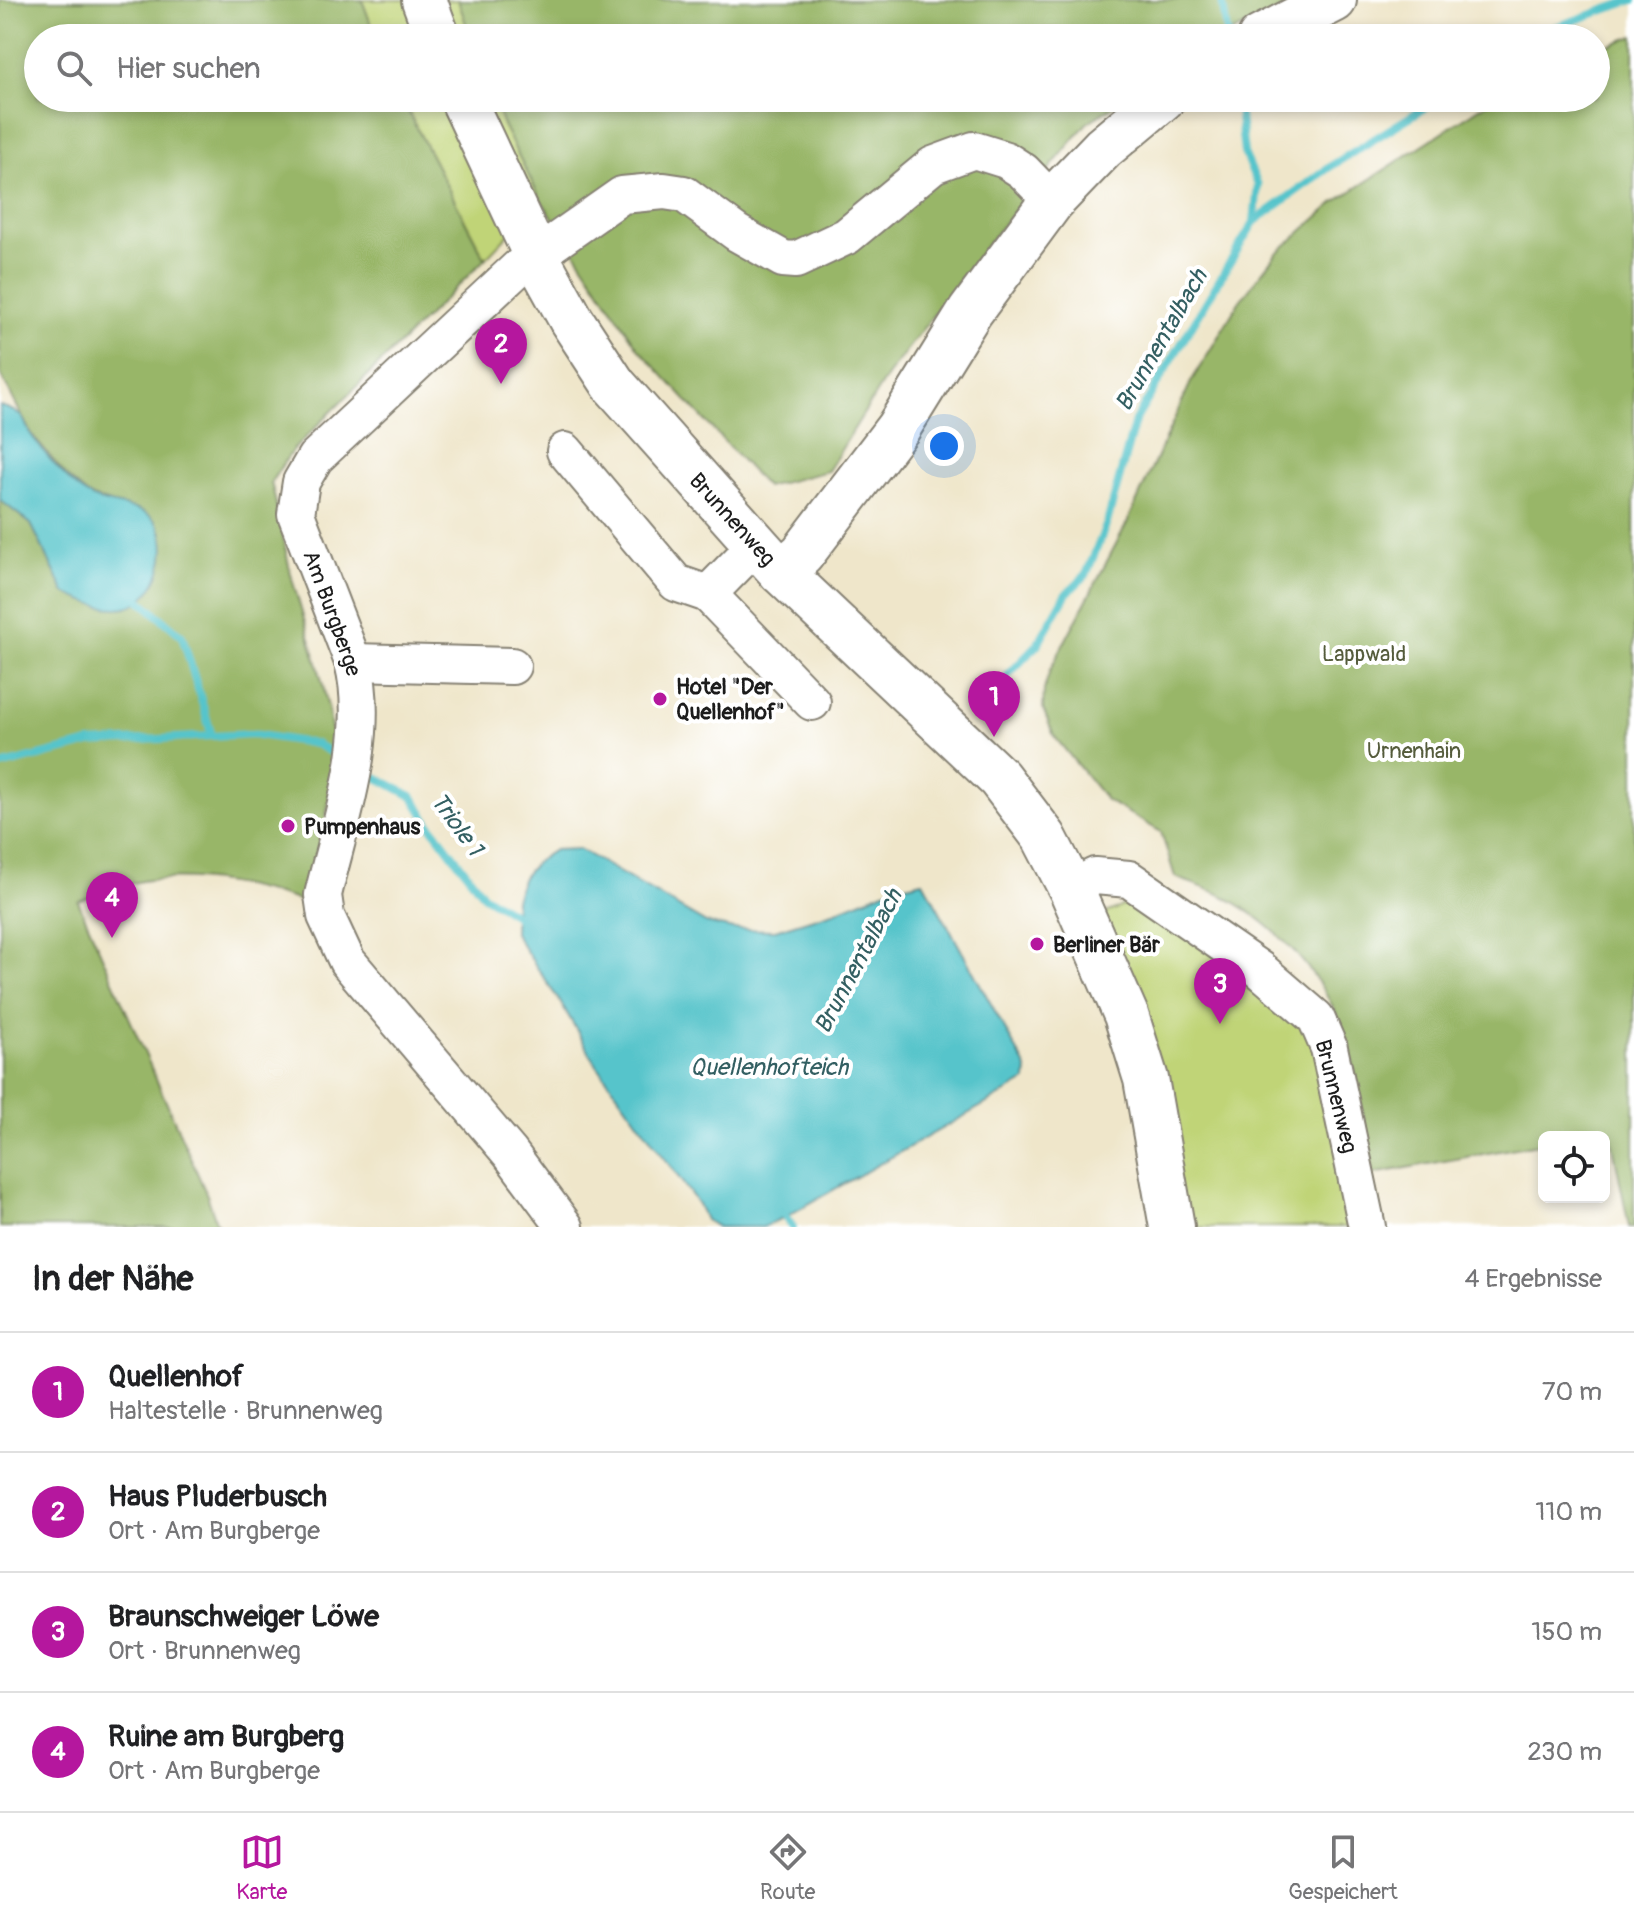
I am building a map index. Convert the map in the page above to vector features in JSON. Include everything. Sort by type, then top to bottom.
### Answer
[{"type":"main road","points":[[424,0],[433,24]]},
{"type":"main road","points":[[1287,24],[1334,0]]},
{"type":"main road","name":"Brunnenweg","points":[[469,112],[536,256],[572,321],[614,385],[769,558],[999,778],[1044,837],[1071,889],[1126,1015],[1146,1079],[1172,1227]]},
{"type":"main road","points":[[769,558],[802,554],[898,428],[970,312],[1052,201],[1103,148],[1146,112]]},
{"type":"street","name":"Am Burgberge","points":[[565,1227],[510,1153],[347,961],[326,916],[323,895],[358,742],[359,686],[353,662],[296,514],[301,482],[315,458],[518,268],[622,195],[664,191],[684,194],[737,233],[783,259],[796,260],[847,236],[933,165],[974,150],[1006,160],[1023,171],[1052,201]]},
{"type":"street","points":[[565,451],[676,583],[708,594],[812,702]]},
{"type":"street","points":[[708,594],[769,558]]},
{"type":"street","points":[[353,662],[512,666]]},
{"type":"street","name":"Brunnenweg","points":[[1071,889],[1095,876],[1129,879],[1259,969],[1316,1018],[1329,1048],[1367,1227]]},
{"type":"green space","points":[[0,0],[362,0],[371,24],[24,24],[24,112],[408,112],[485,259],[292,451],[271,482],[292,578],[332,730],[333,770],[328,809],[301,901],[226,883],[168,879],[131,883],[78,901],[207,1195],[218,1227],[0,1227],[0,500],[31,524],[65,593],[130,606],[148,591],[158,575],[162,532],[115,505],[89,496],[68,478],[31,434],[0,373]]},
{"type":"green space","points":[[362,0],[458,0],[466,24],[371,24]]},
{"type":"green space","points":[[458,0],[1299,0],[1250,24],[466,24]]},
{"type":"green space","name":"Lappwald","points":[[1634,36],[1634,1227],[1629,1227],[1610,1131],[1538,1131],[1538,1144],[1373,1174],[1355,1073],[1344,1034],[1334,1010],[1306,965],[1270,928],[1249,912],[1221,895],[1175,877],[1161,832],[1106,800],[1054,736],[1043,709],[1050,670],[1127,523],[1191,382],[1239,302],[1276,254],[1335,202],[1473,112],[1610,112],[1610,45]]},
{"type":"green space","points":[[408,112],[498,112],[541,200],[485,259]]},
{"type":"green space","points":[[498,112],[1104,112],[1087,123],[985,247],[887,376],[828,471],[766,487],[638,348],[541,200]]},
{"type":"green space","points":[[1145,891],[1316,1010],[1367,1227],[1172,1227],[1086,921],[1118,908]]},
{"type":"water","points":[[0,406],[22,417],[42,449],[82,491],[97,500],[143,512],[156,522],[164,544],[161,569],[149,592],[140,601],[114,608],[65,593],[31,524],[0,500]]},
{"type":"water","name":"Quellenhofteich","points":[[579,849],[706,923],[733,929],[775,930],[833,912],[889,889],[923,881],[1027,1069],[1026,1081],[787,1216],[763,1227],[718,1227],[705,1220],[698,1204],[596,1064],[564,1008],[514,933],[515,899],[523,877],[536,862],[554,850]]},
{"type":"waterway","points":[[1222,0],[1226,24]]},
{"type":"waterway","name":"Brunnentalbach","points":[[1564,24],[1633,0]]},
{"type":"waterway","points":[[1240,112],[1244,153],[1258,185],[1254,222]]},
{"type":"waterway","name":"Brunnentalbach","points":[[1008,675],[1037,645],[1067,593],[1086,575],[1107,523],[1135,421],[1254,222],[1331,166],[1418,112]]},
{"type":"waterway","name":"Triole 1","points":[[133,594],[182,636],[212,736],[253,734],[316,744],[344,760]]},
{"type":"waterway","points":[[0,766],[90,743],[212,736]]},
{"type":"waterway","name":"Triole 1","points":[[363,770],[413,797],[484,896],[520,920]]},
{"type":"waterway","name":"Triole 1","points":[[781,1210],[793,1227]]},
{"type":"place","name":"Haus Pluderbusch","points":[[501,384]]},
{"type":"place","name":"Hotel \"Der Quellenhof\"","points":[[660,699]]},
{"type":"place","name":"Quellenhof","points":[[994,737]]},
{"type":"place","name":"Pumpenhaus","points":[[288,826]]},
{"type":"place","name":"Ruine am Burgberg","points":[[112,938]]},
{"type":"place","name":"Berliner Bär","points":[[1037,944]]},
{"type":"place","name":"Braunschweiger Löwe","points":[[1220,1024]]},
{"type":"park label","name":"Urnenhain","points":[[1414,750]]}]
